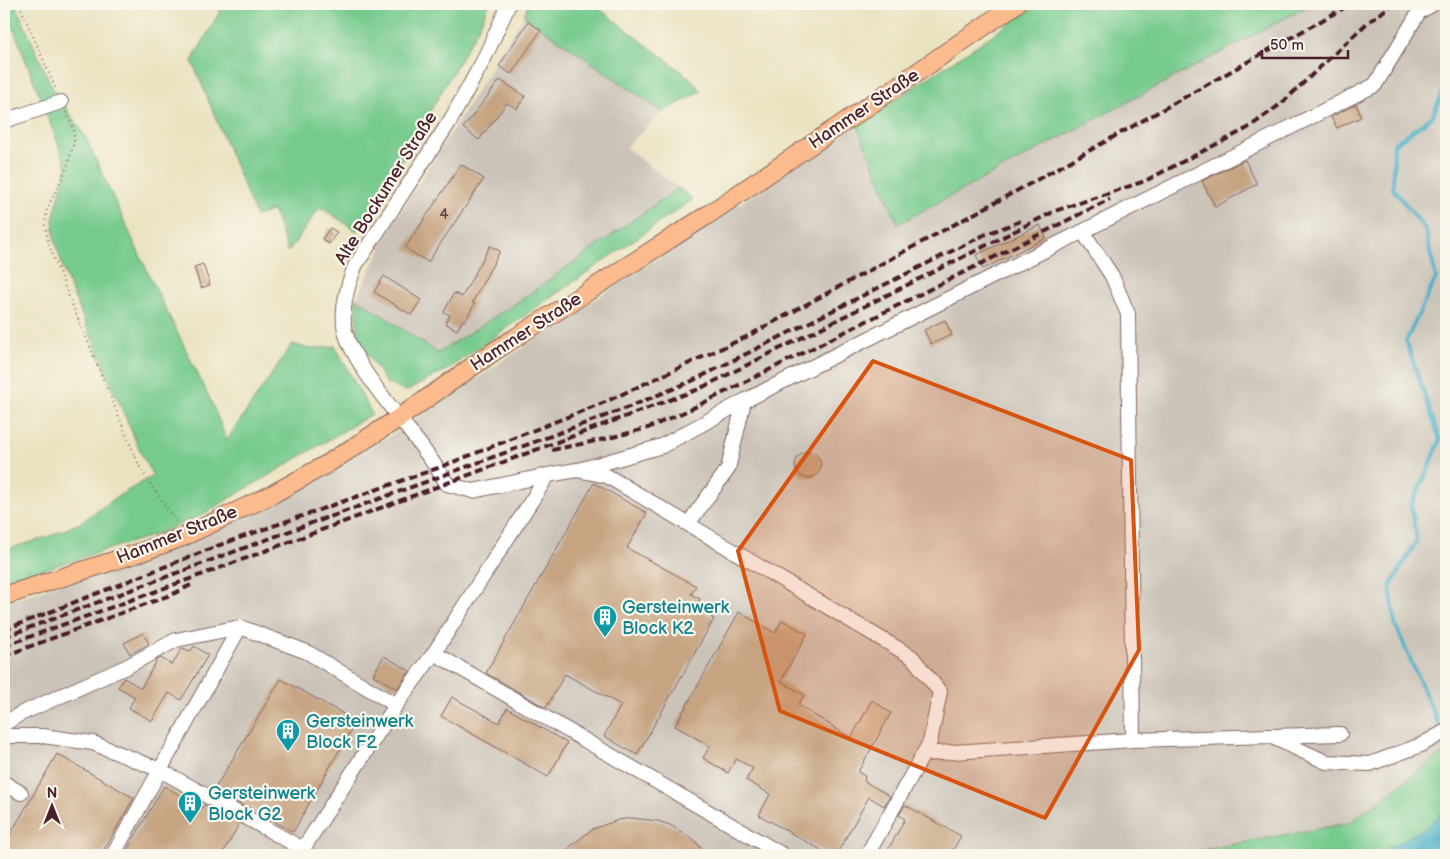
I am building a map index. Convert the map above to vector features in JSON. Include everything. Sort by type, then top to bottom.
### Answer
[{"type":"main road","name":"Hammer Straße","points":[[4,596],[185,536],[279,491],[327,464],[399,418],[493,352],[706,216],[882,98],[1016,4]]},
{"type":"street","name":"Alte Bockumer Straße","points":[[509,4],[483,61],[450,121],[355,266],[344,304],[346,335],[352,351],[376,387],[438,468],[447,484],[473,491],[577,470],[662,446],[744,401],[1375,85],[1419,12],[1433,4]]},
{"type":"street","points":[[4,121],[61,102]]},
{"type":"street","points":[[1083,232],[1112,276],[1128,314],[1133,740]]},
{"type":"street","points":[[688,524],[728,469],[744,401]]},
{"type":"street","points":[[577,470],[607,476],[912,657],[940,692],[930,742],[867,855]]},
{"type":"street","points":[[4,736],[43,736],[93,743],[160,770],[301,852],[396,705],[434,653],[548,475]]},
{"type":"street","points":[[4,724],[20,714],[126,667],[176,640],[240,627],[307,652],[396,705]]},
{"type":"street","points":[[113,855],[240,627]]},
{"type":"street","points":[[434,653],[783,855]]},
{"type":"street","points":[[1269,736],[1326,762],[1370,764],[1421,745],[1446,732]]},
{"type":"street","points":[[924,754],[1133,740],[1340,734]]},
{"type":"street","points":[[4,783],[21,794]]},
{"type":"path","points":[[19,4],[74,130],[74,142],[67,167],[46,209],[49,245],[141,470],[185,536]]},
{"type":"highlighted area","points":[[873,361],[1131,460],[1139,650],[1045,818],[780,711],[738,551]]},
{"type":"shaded area","points":[[1312,4],[1446,4],[1446,751],[1349,823],[1176,855],[4,855],[4,603],[215,530],[389,437],[857,125],[899,224]]},
{"type":"shaded area","points":[[524,16],[663,112],[625,147],[678,188],[522,299],[438,353],[356,299],[392,226]]},
{"type":"green space","points":[[4,4],[15,4],[52,87],[85,136],[150,277],[210,399],[227,440],[292,344],[310,349],[335,346],[372,414],[200,516],[157,534],[4,582],[4,550],[45,538],[80,523],[120,495],[153,476],[140,451],[67,280],[55,241],[53,219],[67,167]]},
{"type":"green space","points":[[224,4],[489,4],[480,25],[401,162],[357,231],[320,207],[288,252],[273,210],[256,216],[192,61]]},
{"type":"green space","points":[[528,4],[593,4],[690,78],[701,91],[663,112],[524,16]]},
{"type":"green space","points":[[1039,4],[1312,4],[898,224],[857,125]]},
{"type":"green space","points":[[678,188],[693,199],[448,369],[407,391],[386,383],[358,338],[356,298],[438,353],[522,299]]},
{"type":"green space","points":[[1446,751],[1446,855],[1176,855],[1349,823]]},
{"type":"water","points":[[1446,808],[1446,855],[1371,855],[1381,852],[1426,828]]},
{"type":"building","points":[[528,22],[541,30],[511,74],[499,66]]},
{"type":"building","points":[[500,80],[525,96],[517,109],[507,103],[479,140],[463,128]]},
{"type":"building","points":[[1356,104],[1361,117],[1337,128],[1331,117]]},
{"type":"building","points":[[1245,160],[1257,184],[1215,207],[1202,181]]},
{"type":"building","points":[[461,164],[484,179],[428,262],[405,248]]},
{"type":"building","points":[[1040,225],[1046,238],[983,269],[976,255]]},
{"type":"building","points":[[330,228],[337,232],[329,244],[322,239]]},
{"type":"building","points":[[490,246],[500,251],[472,303],[475,303],[465,321],[463,320],[457,330],[445,323],[450,315],[444,312],[454,293],[462,297]]},
{"type":"building","points":[[203,264],[210,285],[201,288],[194,267]]},
{"type":"building","points":[[384,276],[421,300],[411,315],[374,292]]},
{"type":"building","points":[[945,320],[952,335],[931,344],[924,330]]},
{"type":"building","points":[[808,452],[817,456],[821,465],[817,474],[808,478],[799,474],[795,465],[799,456]]},
{"type":"building","name":"Gersteinwerk Block K2","points":[[594,483],[647,513],[627,548],[696,586],[691,594],[700,599],[695,608],[714,619],[637,755],[604,736],[621,705],[565,674],[546,708],[486,673]]},
{"type":"building","points":[[739,612],[775,633],[782,620],[807,634],[781,681],[804,695],[798,705],[851,738],[872,700],[891,713],[858,772],[865,776],[864,781],[890,796],[884,806],[869,797],[836,855],[830,855],[759,815],[770,794],[746,780],[753,768],[736,759],[728,773],[703,758],[710,746],[675,726]]},
{"type":"building","points":[[143,633],[149,644],[130,654],[124,643]]},
{"type":"building","points":[[194,646],[208,655],[181,700],[169,693],[152,721],[129,708],[135,697],[118,687],[124,678],[141,688],[157,660],[161,658],[172,665],[182,648],[191,651]]},
{"type":"building","points":[[384,656],[410,671],[397,689],[373,675]]},
{"type":"building","name":"Gersteinwerk Block F2","points":[[281,679],[356,721],[293,832],[214,790]]},
{"type":"building","points":[[452,697],[499,723],[507,708],[567,743],[548,777],[441,716]]},
{"type":"building","points":[[57,754],[134,798],[101,855],[4,855],[4,845]]},
{"type":"building","name":"Gersteinwerk Block G2","points":[[164,786],[202,808],[204,805],[239,824],[222,855],[124,855]]},
{"type":"building","points":[[905,805],[961,836],[950,855],[885,855],[905,819],[899,815]]},
{"type":"building","points":[[631,818],[658,821],[670,825],[693,839],[707,855],[563,855],[572,845],[593,829],[618,820]]},
{"type":"waterway","points":[[1439,726],[1395,624],[1390,587],[1417,540],[1411,505],[1440,440],[1406,341],[1436,278],[1425,229],[1393,189],[1394,144],[1432,117],[1446,85]]},
{"type":"railway","points":[[4,630],[225,543],[438,468],[605,402],[746,337],[1033,182],[1351,4]]},
{"type":"railway","points":[[4,646],[209,572],[699,389],[1055,211],[1145,181],[1248,128],[1282,103],[1366,24],[1393,4]]},
{"type":"railway","points":[[552,450],[648,428],[691,409],[1110,199]]},
{"type":"railway","points":[[319,521],[624,409],[692,381],[984,235],[1021,221]]},
{"type":"railway","points":[[4,637],[325,518]]},
{"type":"railway","points":[[4,656],[173,594],[191,585]]},
{"type":"place","name":"Gersteinwerk Block K2","points":[[605,638]]},
{"type":"place","name":"Gersteinwerk Block F2","points":[[288,752]]},
{"type":"place","name":"Gersteinwerk Block G2","points":[[190,824]]}]
